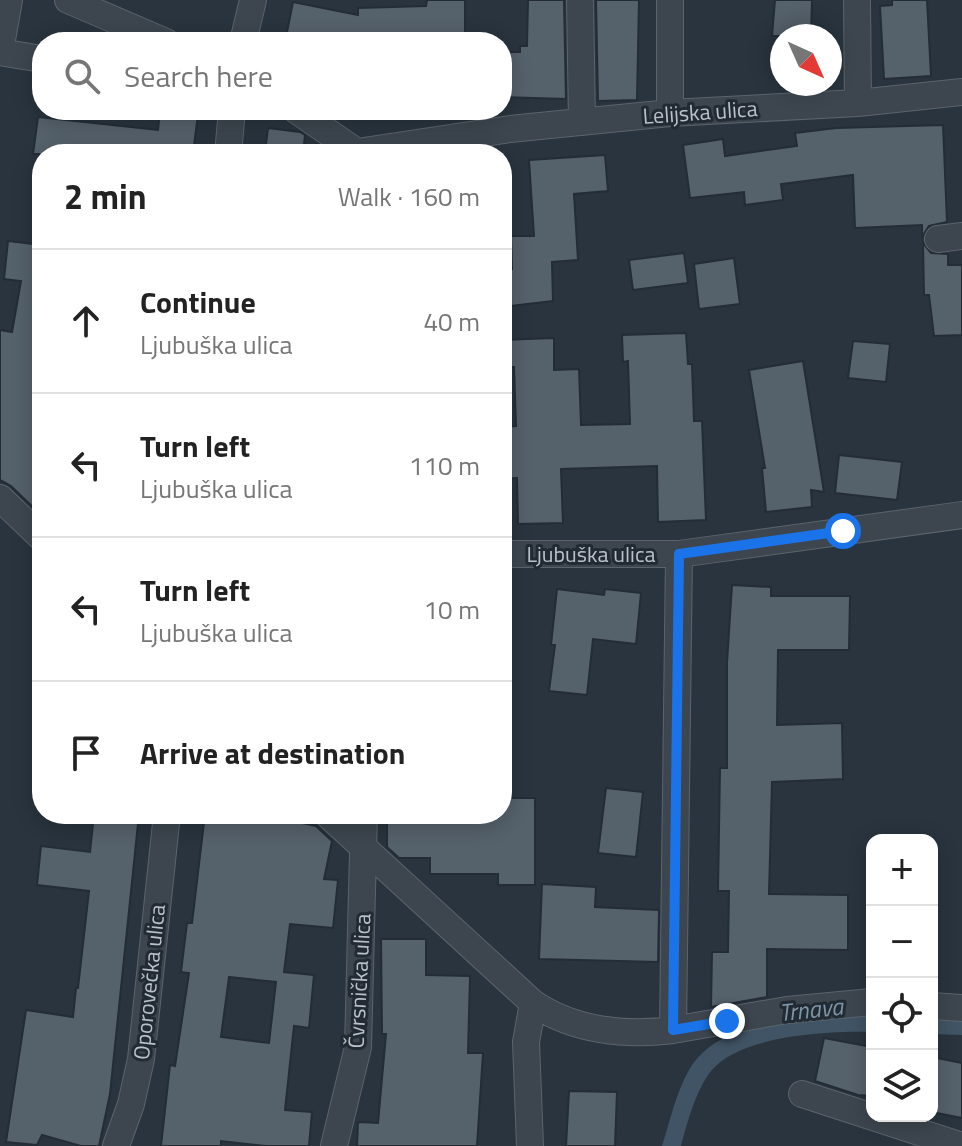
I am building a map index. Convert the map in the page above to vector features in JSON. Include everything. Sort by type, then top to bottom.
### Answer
[{"type":"street","points":[[9,0],[0,51],[32,57]]},
{"type":"street","points":[[68,0],[143,32]]},
{"type":"street","points":[[245,32],[253,0]]},
{"type":"street","points":[[580,0],[582,122]]},
{"type":"street","points":[[670,0],[670,113]]},
{"type":"street","points":[[857,0],[858,103]]},
{"type":"street","name":"Lelijska ulica","points":[[415,144],[510,129],[670,113],[858,103],[962,92]]},
{"type":"street","points":[[229,144],[231,120]]},
{"type":"street","name":"Lelijska ulica","points":[[310,120],[345,144]]},
{"type":"street","points":[[0,498],[32,528]]},
{"type":"street","name":"Ljubuška ulica","points":[[512,554],[679,554],[962,515]]},
{"type":"street","name":"Ljubuška ulica","points":[[673,1030],[679,554]]},
{"type":"street","name":"Oporovečka ulica","points":[[116,1146],[131,1104],[141,1059],[166,824]]},
{"type":"street","points":[[337,824],[533,1003],[556,1016],[618,1033],[641,1034],[787,1010],[866,1003]]},
{"type":"street","name":"Čvrsnička ulica","points":[[334,1146],[358,1047],[364,824]]},
{"type":"street","points":[[530,1146],[526,1042],[533,1003]]},
{"type":"street","points":[[938,1006],[962,1008]]},
{"type":"street","points":[[802,1094],[962,1146]]},
{"type":"water","points":[[866,1013],[866,1032],[786,1038],[742,1050],[724,1059],[711,1071],[701,1088],[681,1146],[662,1146],[684,1079],[704,1052],[723,1038],[746,1029],[798,1018]]},
{"type":"water","points":[[938,1015],[962,1016],[962,1035],[938,1034]]},
{"type":"building","points":[[427,0],[465,0],[465,32],[287,32],[293,2],[358,15],[358,8],[426,6]]},
{"type":"building","points":[[528,0],[564,0],[566,99],[512,97],[512,52],[520,52],[520,46],[527,46]]},
{"type":"building","points":[[596,0],[639,0],[637,100],[598,101]]},
{"type":"building","points":[[775,0],[812,0],[811,24],[773,24]]},
{"type":"building","points":[[892,0],[927,0],[931,76],[884,79],[880,6],[892,5]]},
{"type":"building","points":[[38,120],[158,130],[159,120],[197,120],[194,144],[34,144]]},
{"type":"building","points":[[943,125],[947,222],[929,226],[922,237],[922,225],[855,228],[853,175],[781,184],[783,200],[745,205],[744,192],[690,198],[683,145],[723,139],[725,156],[797,146],[795,133],[836,128]]},
{"type":"building","points":[[268,128],[305,135],[304,144],[266,144]]},
{"type":"building","points":[[605,155],[608,191],[574,194],[578,260],[552,262],[553,301],[512,306],[512,236],[534,236],[529,160]]},
{"type":"building","points":[[8,241],[32,244],[32,506],[0,480],[0,330],[12,332],[21,281],[4,279]]},
{"type":"building","points":[[923,243],[931,253],[948,254],[948,265],[962,265],[962,335],[934,336],[929,295],[924,295]]},
{"type":"building","points":[[684,253],[688,283],[633,290],[629,260]]},
{"type":"building","points":[[734,258],[740,304],[699,309],[694,264]]},
{"type":"building","points":[[686,333],[688,364],[692,364],[694,421],[702,421],[706,520],[658,522],[657,466],[561,469],[563,523],[518,524],[517,478],[512,478],[512,426],[516,426],[512,340],[554,338],[554,370],[579,369],[581,425],[630,424],[628,361],[623,362],[622,335]]},
{"type":"building","points":[[853,341],[890,344],[886,382],[848,378]]},
{"type":"building","points":[[803,361],[824,492],[811,490],[812,507],[766,512],[762,468],[765,468],[749,370]]},
{"type":"building","points":[[839,455],[902,462],[897,500],[835,493]]},
{"type":"building","points":[[732,585],[771,587],[771,596],[850,596],[849,650],[778,650],[777,725],[842,723],[843,779],[772,782],[769,894],[848,895],[848,950],[767,949],[767,997],[711,1007],[712,952],[728,952],[729,891],[718,891],[720,768],[727,768],[727,663]]},
{"type":"building","points":[[557,589],[604,595],[605,589],[641,593],[636,644],[593,639],[587,695],[549,691]]},
{"type":"building","points":[[606,788],[643,792],[636,857],[598,853]]},
{"type":"building","points":[[512,798],[535,798],[535,885],[498,885],[498,874],[430,874],[430,858],[399,858],[387,847],[387,824],[512,824]]},
{"type":"building","points":[[93,824],[138,824],[110,1094],[99,1146],[81,1146],[42,1135],[37,1145],[6,1142],[26,1010],[73,1017],[78,988],[89,891],[37,885],[41,846],[90,852]]},
{"type":"building","points":[[204,824],[307,824],[316,826],[332,841],[324,879],[338,880],[333,928],[290,924],[284,972],[314,975],[309,1028],[294,1026],[285,1110],[312,1112],[309,1146],[266,1146],[221,1141],[221,1146],[161,1146],[170,1065],[175,1066],[189,973],[181,972],[187,923],[192,923]],"holes":[[[229,977],[276,982],[269,1043],[221,1037]]]},
{"type":"building","points":[[542,884],[596,887],[595,907],[659,910],[658,962],[539,959]]},
{"type":"building","points":[[381,939],[426,939],[426,975],[470,976],[468,1053],[483,1053],[477,1146],[357,1146],[358,1122],[378,1123],[386,1034],[382,1034]]},
{"type":"building","points":[[824,1038],[866,1046],[866,1096],[815,1081]]},
{"type":"building","points":[[938,1058],[962,1063],[962,1118],[938,1113]]},
{"type":"building","points":[[569,1091],[617,1092],[615,1146],[566,1146]]},
{"type":"route","points":[[727,1021],[673,1030],[679,554],[843,531]]},
{"type":"water label","name":"Trnava","points":[[811,1009]]}]
